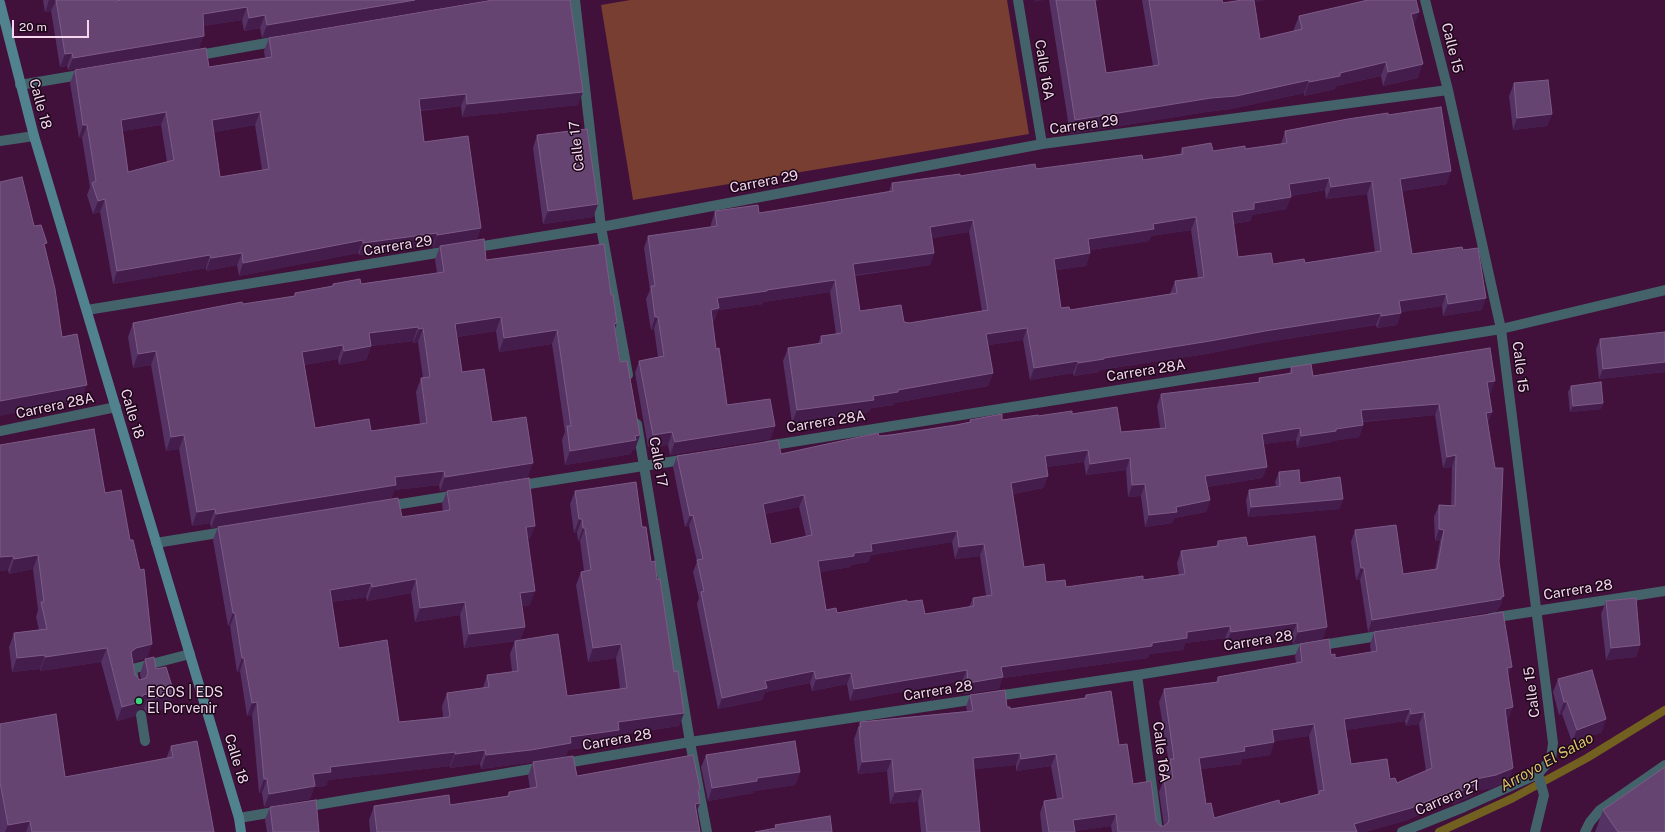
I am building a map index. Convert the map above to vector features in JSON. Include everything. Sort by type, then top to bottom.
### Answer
[{"type":"main road","name":"Calle 18","points":[[0,3],[34,136],[239,818],[241,832]]},
{"type":"street","name":"Calle 17","points":[[575,0],[600,227],[630,388]]},
{"type":"street","name":"Calle 16A","points":[[1018,0],[1042,144]]},
{"type":"street","name":"Calle 15","points":[[1425,0],[1448,90],[1501,329],[1553,743]]},
{"type":"street","points":[[183,58],[292,39]]},
{"type":"street","points":[[20,85],[98,72]]},
{"type":"street","name":"Carrera 29","points":[[87,310],[600,227],[1042,144],[1448,90]]},
{"type":"street","points":[[0,141],[34,136]]},
{"type":"street","name":"Carrera 28A","points":[[755,448],[1501,329],[1665,290]]},
{"type":"street","name":"Carrera 28A","points":[[0,431],[116,408]]},
{"type":"street","name":"Calle 17","points":[[635,412],[690,742],[707,832]]},
{"type":"street","points":[[503,488],[700,457]]},
{"type":"street","points":[[377,508],[464,494]]},
{"type":"street","points":[[156,543],[243,529]]},
{"type":"street","name":"Carrera 28","points":[[1482,620],[1665,591]]},
{"type":"street","name":"Carrera 28","points":[[239,818],[690,742],[1137,675],[1396,633]]},
{"type":"street","points":[[136,688],[132,669],[190,654]]},
{"type":"street","name":"Calle 16A","points":[[1137,675],[1158,832]]},
{"type":"street","points":[[140,715],[145,741]]},
{"type":"street","name":"Carrera 27","points":[[1402,832],[1539,777],[1551,759],[1553,743]]},
{"type":"street","points":[[1585,832],[1590,822],[1600,810],[1665,765]]},
{"type":"street","points":[[1535,832],[1544,795],[1539,777]]},
{"type":"shaded area","points":[[630,0],[1007,0],[1029,134],[633,200],[601,5]]},
{"type":"building","points":[[56,0],[415,0],[267,25],[265,15],[249,18],[247,7],[203,14],[204,36],[73,58],[72,53],[65,54]]},
{"type":"building","points":[[493,0],[570,0],[583,92],[467,104],[466,94],[419,99],[424,142],[468,136],[481,228],[437,235],[437,233],[363,243],[363,240],[243,263],[242,253],[211,258],[210,255],[117,271],[105,199],[98,201],[92,183],[96,181],[87,125],[83,125],[75,70],[206,48],[209,67],[272,57],[269,38]],"holes":[[[166,112],[174,160],[128,172],[121,120]],[[260,112],[269,169],[220,177],[212,120]]]},
{"type":"building","points":[[1056,0],[1095,0],[1106,73],[1159,65],[1149,0],[1222,0],[1223,3],[1254,0],[1260,39],[1302,29],[1299,16],[1368,0],[1416,0],[1419,12],[1411,14],[1423,64],[1388,72],[1386,62],[1340,73],[1340,76],[1309,82],[1309,80],[1236,96],[1211,98],[1075,120]]},
{"type":"building","points":[[1548,80],[1552,114],[1517,118],[1514,83]]},
{"type":"building","points":[[1441,107],[1451,171],[1400,179],[1412,254],[1462,247],[1463,250],[1478,248],[1486,298],[1448,304],[1446,294],[1399,301],[1401,313],[1381,316],[1381,313],[1265,331],[1104,359],[1078,363],[1078,361],[1034,368],[1027,328],[986,334],[993,373],[898,390],[898,392],[873,396],[874,400],[797,410],[788,348],[822,343],[821,336],[842,333],[835,280],[717,298],[719,308],[711,310],[716,349],[719,348],[727,405],[770,399],[775,426],[675,442],[672,432],[653,435],[639,361],[664,356],[658,317],[655,317],[651,286],[655,286],[648,236],[717,226],[715,211],[758,205],[759,213],[893,191],[892,183],[960,174],[960,176],[1035,164],[1036,169],[1142,155],[1143,160],[1183,154],[1182,148],[1211,143],[1213,151],[1245,146],[1245,149],[1287,143],[1285,131],[1348,119],[1388,113],[1388,115]],"holes":[[[1329,178],[1331,187],[1372,181],[1381,251],[1305,263],[1304,259],[1273,264],[1271,253],[1238,257],[1232,212],[1254,209],[1254,203],[1291,197],[1289,184]],[[1196,217],[1204,277],[1175,281],[1177,293],[1070,310],[1069,307],[1061,308],[1054,259],[1090,253],[1088,239],[1154,229],[1153,224]],[[973,220],[988,310],[909,323],[904,322],[901,305],[860,311],[853,264],[934,253],[930,227]]]},
{"type":"building","points":[[587,129],[598,204],[548,211],[537,135]]},
{"type":"building","points":[[22,177],[34,226],[41,225],[47,243],[44,244],[55,289],[62,337],[77,334],[87,385],[0,401],[0,182]]},
{"type":"building","points":[[484,239],[486,260],[604,244],[611,295],[613,295],[617,323],[614,324],[620,362],[627,361],[640,435],[635,436],[636,440],[570,451],[567,426],[571,426],[557,330],[504,338],[501,317],[455,324],[462,372],[484,369],[492,422],[526,417],[533,463],[445,477],[444,471],[395,477],[396,485],[216,514],[215,509],[197,512],[184,435],[171,437],[156,351],[138,354],[133,323],[242,302],[243,304],[295,296],[295,293],[360,279],[361,284],[444,272],[440,246]],"holes":[[[418,327],[419,329],[423,328],[430,377],[421,378],[427,423],[371,431],[369,419],[315,428],[302,352],[343,345],[344,351],[371,346],[369,333]]]},
{"type":"building","points":[[1665,332],[1665,362],[1603,369],[1600,339]]},
{"type":"building","points":[[1490,348],[1495,381],[1487,382],[1492,412],[1486,413],[1495,468],[1503,468],[1499,562],[1504,596],[1501,597],[1501,599],[1372,620],[1364,568],[1361,568],[1355,530],[1396,525],[1403,574],[1437,569],[1444,530],[1439,529],[1439,505],[1455,506],[1456,455],[1447,457],[1439,404],[1361,410],[1363,425],[1301,436],[1300,428],[1262,434],[1267,467],[1205,476],[1210,500],[1176,507],[1177,512],[1149,515],[1145,484],[1132,485],[1130,458],[1090,464],[1088,450],[1045,456],[1048,476],[1011,483],[1024,567],[1044,564],[1046,582],[1065,580],[1066,587],[1143,576],[1143,580],[1185,574],[1181,551],[1218,546],[1218,541],[1246,537],[1248,546],[1315,536],[1327,627],[1298,632],[1297,623],[1231,632],[1230,626],[1187,632],[1187,638],[1152,643],[1152,646],[1001,667],[1003,677],[968,683],[967,670],[854,689],[851,673],[816,679],[814,671],[765,681],[767,688],[722,698],[701,592],[704,591],[697,560],[703,559],[693,515],[690,516],[677,456],[778,440],[781,454],[878,433],[879,436],[891,435],[956,425],[971,422],[970,420],[1002,414],[1002,420],[1072,411],[1072,414],[1117,407],[1121,432],[1166,428],[1161,394],[1260,382],[1259,378],[1292,373],[1291,367],[1311,364],[1313,376]],"holes":[[[804,495],[812,535],[771,544],[763,504]],[[957,531],[959,547],[984,544],[992,595],[973,598],[974,606],[925,614],[922,600],[907,602],[907,600],[837,613],[836,608],[826,610],[818,561],[854,556],[854,553],[872,551],[871,544]]]},
{"type":"building","points":[[1601,382],[1603,403],[1573,406],[1571,386]]},
{"type":"building","points":[[94,429],[105,493],[121,490],[130,540],[133,540],[140,570],[144,569],[152,644],[136,648],[131,652],[135,675],[140,680],[146,678],[148,673],[145,659],[154,657],[156,669],[166,667],[174,693],[152,699],[149,695],[145,694],[140,698],[140,702],[122,707],[107,648],[45,657],[45,655],[17,658],[14,633],[47,629],[41,602],[44,602],[38,555],[14,559],[13,556],[0,557],[0,445]]},
{"type":"building","points":[[1299,470],[1300,483],[1340,477],[1343,499],[1251,507],[1249,490],[1280,486],[1279,472]]},
{"type":"building","points":[[529,478],[535,526],[526,527],[535,591],[520,593],[525,627],[469,634],[465,602],[420,608],[416,579],[372,587],[371,583],[330,590],[339,648],[387,640],[399,722],[450,717],[447,693],[489,687],[487,675],[518,671],[515,641],[558,634],[567,696],[627,688],[621,644],[593,648],[581,572],[591,570],[585,528],[583,528],[582,519],[579,519],[575,491],[636,482],[642,527],[646,527],[651,562],[655,561],[657,580],[660,579],[674,672],[678,671],[684,713],[618,722],[619,730],[570,737],[571,743],[531,750],[486,755],[485,750],[455,754],[455,752],[330,767],[331,772],[313,774],[315,786],[269,794],[267,779],[264,779],[257,702],[252,703],[244,658],[242,658],[235,613],[233,613],[218,527],[398,498],[402,517],[450,510],[447,491]]},
{"type":"building","points":[[1636,598],[1640,645],[1611,648],[1606,601]]},
{"type":"building","points":[[1503,612],[1512,667],[1507,668],[1513,707],[1505,709],[1513,768],[1496,775],[1476,779],[1477,784],[1458,792],[1457,789],[1411,808],[1354,824],[1357,832],[1118,832],[1116,814],[1073,820],[1075,832],[1049,832],[1044,801],[1063,798],[1056,754],[1021,759],[1020,753],[973,758],[980,832],[927,832],[922,789],[895,792],[892,759],[862,762],[859,727],[861,727],[860,722],[973,711],[970,695],[1005,690],[1007,707],[1010,707],[1010,709],[1086,698],[1086,695],[1111,691],[1119,745],[1127,744],[1133,784],[1151,781],[1156,821],[1160,826],[1164,826],[1168,823],[1169,819],[1164,779],[1173,778],[1170,759],[1174,759],[1164,689],[1218,682],[1218,677],[1302,662],[1300,644],[1329,639],[1331,655],[1335,654],[1335,658],[1377,651],[1374,632]],"holes":[[[1410,709],[1411,714],[1424,712],[1432,768],[1397,783],[1395,778],[1390,779],[1387,759],[1351,764],[1344,719]],[[1314,724],[1324,790],[1319,791],[1319,794],[1280,804],[1279,800],[1214,818],[1211,803],[1206,804],[1199,758],[1245,751],[1244,747],[1274,742],[1272,730]]]},
{"type":"building","points":[[1592,670],[1606,719],[1577,730],[1567,702],[1564,702],[1558,679]]},
{"type":"building","points":[[56,714],[65,777],[173,757],[171,746],[197,741],[214,832],[32,832],[30,821],[8,825],[0,782],[0,724]]},
{"type":"building","points":[[795,741],[800,772],[757,778],[757,781],[712,788],[706,755]]},
{"type":"building","points":[[693,755],[700,789],[698,790],[700,803],[695,804],[700,832],[377,832],[374,806],[449,795],[450,805],[509,796],[509,792],[537,787],[533,762],[573,756],[577,776]]},
{"type":"building","points":[[1665,767],[1665,832],[1618,832],[1603,810]]},
{"type":"building","points":[[316,800],[319,832],[273,832],[270,807]]},
{"type":"building","points":[[830,816],[832,832],[755,832],[776,828],[775,825]]},
{"type":"waterway","name":"Arroyo El Salao","points":[[1439,832],[1513,798],[1587,758],[1665,710]]},
{"type":"place","name":"ECOS | EDS El Porvenir","points":[[139,701]]}]
